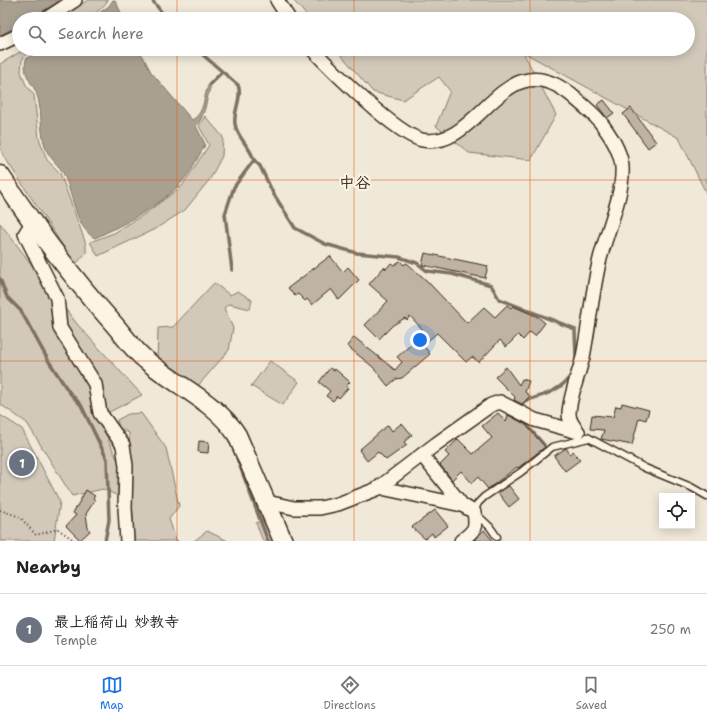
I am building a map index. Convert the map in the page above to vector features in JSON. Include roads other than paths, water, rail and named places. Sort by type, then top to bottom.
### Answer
[{"type":"main road","points":[[0,175],[32,223],[96,304],[145,360],[206,404],[232,426],[283,541]]},
{"type":"street","points":[[57,12],[75,0]]},
{"type":"street","points":[[277,0],[285,12]]},
{"type":"street","points":[[0,44],[12,38]]},
{"type":"street","points":[[319,56],[333,71],[394,124],[422,140],[445,139],[457,133],[487,104],[512,86],[531,78],[552,83],[567,91],[603,125],[615,145],[622,165],[622,181],[598,263],[583,357],[569,414],[572,424],[583,435]]},
{"type":"street","points":[[32,223],[25,234],[57,298],[60,328],[95,384],[100,412],[123,445],[126,466],[125,508],[127,541]]},
{"type":"street","points":[[267,502],[294,508],[320,508],[338,504],[381,486],[491,405],[500,402],[535,420],[583,435]]},
{"type":"street","points":[[422,455],[462,505]]},
{"type":"street","points":[[381,486],[386,489],[462,505],[474,512],[476,525],[472,533],[461,541]]},
{"type":"lane","points":[[497,537],[490,526],[474,512],[478,503],[484,497],[521,472],[552,447],[583,435],[646,468],[691,487],[707,496]]},
{"type":"waterway","points":[[152,0],[161,12]]},
{"type":"waterway","points":[[204,56],[238,85],[239,99],[235,114],[236,129],[250,150],[254,160],[234,187],[225,214],[232,270]]},
{"type":"waterway","points":[[210,84],[222,72]]},
{"type":"waterway","points":[[254,160],[260,166],[273,193],[295,228],[325,244],[357,253],[399,257],[417,263],[427,271],[452,274],[491,285],[499,299],[575,329],[576,359]]},
{"type":"waterway","points":[[0,279],[7,297],[21,311],[48,360],[69,392],[81,405],[107,459],[109,520],[105,541]]},
{"type":"waterway","points":[[520,410],[524,401],[559,388],[569,378],[573,371]]},
{"type":"waterway","points":[[521,419],[544,445]]},
{"type":"waterway","points":[[237,458],[268,541]]},
{"type":"place","name":"最上稲荷山 妙教寺","points":[[22,463]]},
{"type":"district","name":"中谷","points":[[355,182]]}]
